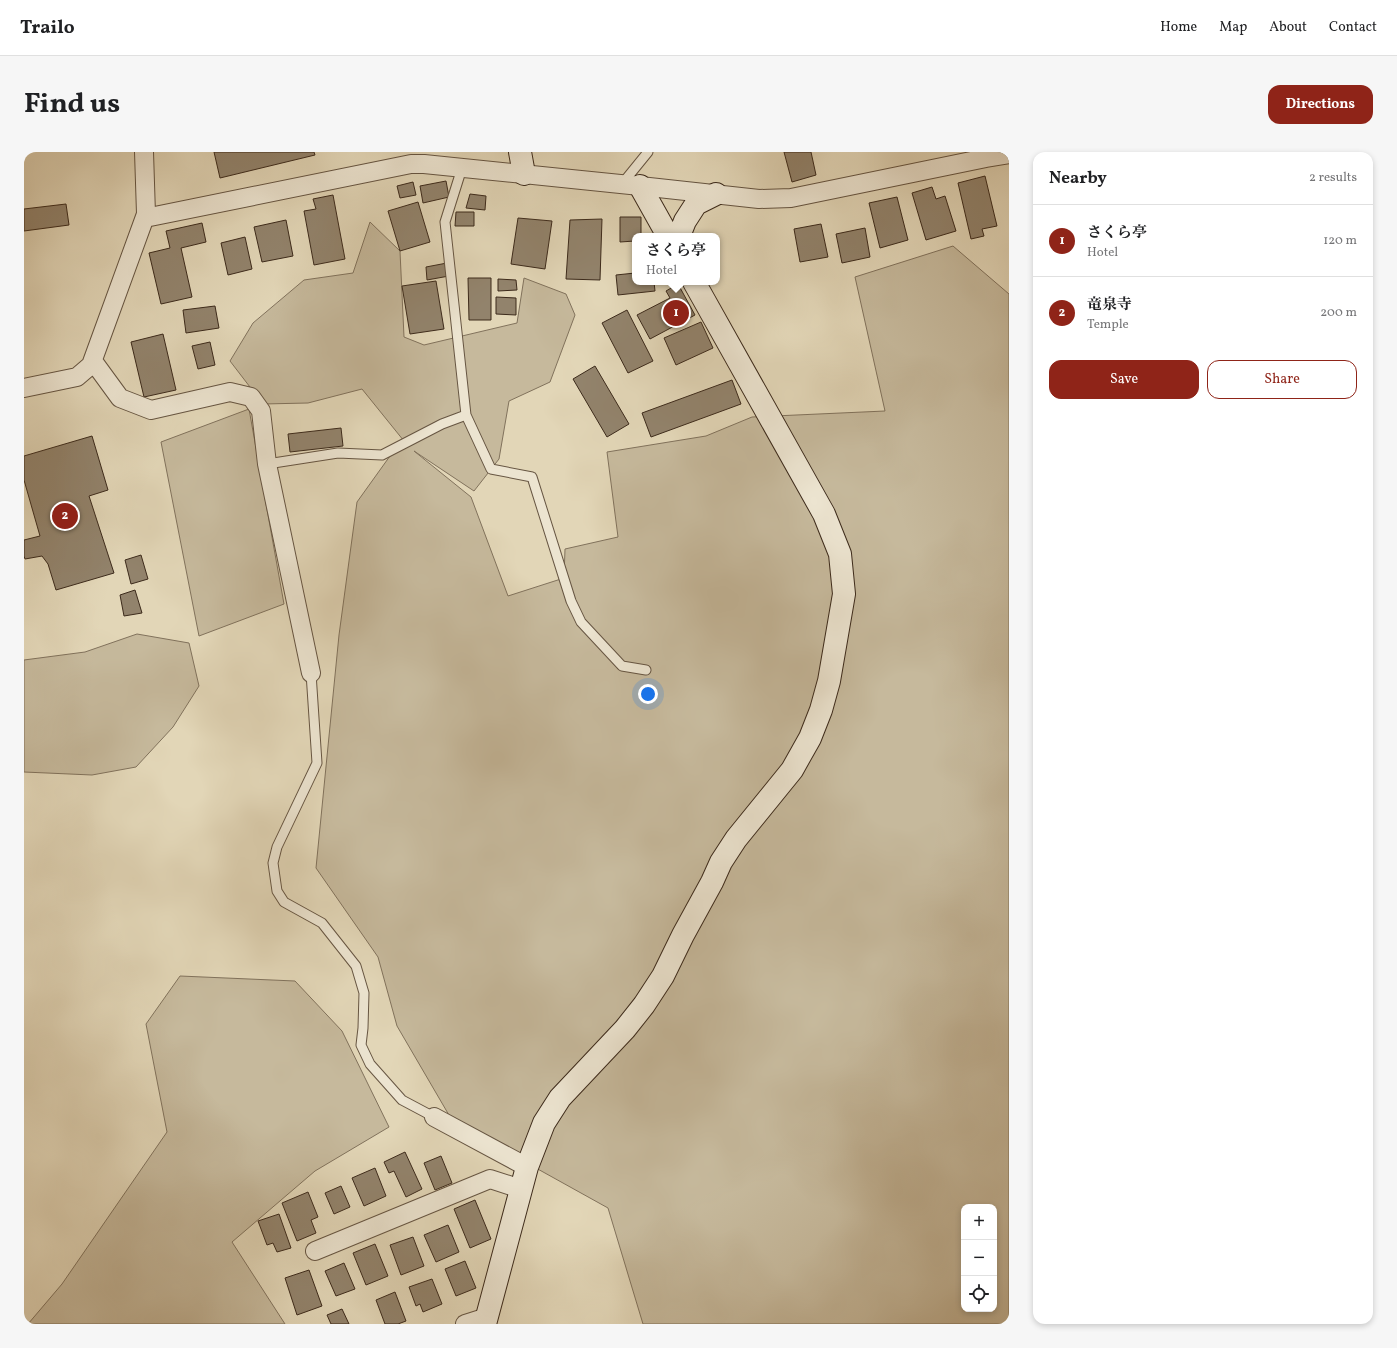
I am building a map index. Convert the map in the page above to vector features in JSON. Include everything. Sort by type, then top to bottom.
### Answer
[{"type":"street","points":[[24,388],[77,377],[91,365],[146,214],[144,152]]},
{"type":"street","points":[[520,152],[524,174]]},
{"type":"street","points":[[145,218],[412,164],[524,174],[758,199],[791,198],[1009,154]]},
{"type":"street","points":[[631,185],[666,233]]},
{"type":"street","points":[[680,233],[685,221],[696,204],[716,194]]},
{"type":"street","points":[[465,1324],[486,1321],[527,1166],[544,1123],[560,1098],[625,1029],[644,1005],[663,976],[721,862],[736,839],[792,770],[810,738],[821,710],[829,681],[844,594],[840,554],[824,514],[696,285]]},
{"type":"street","points":[[93,361],[120,398],[150,410],[230,392],[251,397],[261,411],[267,464],[311,673]]},
{"type":"street","points":[[434,1117],[527,1166]]},
{"type":"street","points":[[316,1251],[490,1179],[521,1189]]},
{"type":"lane","points":[[631,185],[648,152]]},
{"type":"lane","points":[[462,168],[445,222],[466,415],[491,469],[532,477],[571,601],[581,622],[622,666],[646,670]]},
{"type":"lane","points":[[267,464],[338,453],[382,455],[442,424],[466,415]]},
{"type":"lane","points":[[311,673],[317,763],[278,847],[273,862],[276,891],[284,902],[322,923],[356,966],[364,993],[361,1044],[370,1064],[402,1100],[434,1117]]},
{"type":"shaded area","points":[[370,222],[400,251],[404,337],[424,345],[517,323],[524,278],[566,294],[575,315],[550,382],[509,401],[499,459],[474,491],[414,451],[471,497],[508,596],[564,578],[565,549],[618,537],[607,452],[706,436],[752,417],[885,411],[855,277],[953,246],[1009,294],[1009,1324],[643,1324],[608,1208],[453,1122],[397,1026],[378,957],[316,868],[339,635],[357,502],[395,449],[408,446],[362,389],[308,403],[263,404],[230,361],[253,323],[304,280],[353,273]]},
{"type":"shaded area","points":[[249,409],[284,604],[199,636],[161,442]]},
{"type":"shaded area","points":[[137,634],[189,643],[199,686],[173,727],[136,767],[92,775],[24,772],[24,660],[85,652]]},
{"type":"shaded area","points":[[180,976],[295,981],[342,1031],[389,1127],[315,1171],[232,1242],[285,1324],[28,1324],[62,1284],[167,1132],[146,1024]]},
{"type":"building","points":[[214,152],[314,152],[315,155],[220,178]]},
{"type":"building","points":[[784,152],[811,152],[816,175],[792,182]]},
{"type":"building","points":[[985,176],[997,226],[982,229],[984,236],[971,239],[958,183]]},
{"type":"building","points":[[446,181],[449,197],[423,203],[420,186]]},
{"type":"building","points":[[413,182],[416,195],[400,198],[397,186]]},
{"type":"building","points":[[932,187],[936,199],[945,196],[956,231],[926,240],[912,193]]},
{"type":"building","points":[[470,194],[486,196],[485,210],[466,208]]},
{"type":"building","points":[[333,195],[345,259],[314,265],[304,211],[316,209],[313,199]]},
{"type":"building","points":[[897,197],[908,240],[880,248],[869,203]]},
{"type":"building","points":[[418,202],[430,242],[400,251],[388,211]]},
{"type":"building","points":[[66,204],[69,225],[24,231],[24,209]]},
{"type":"building","points":[[456,212],[474,212],[474,226],[455,226]]},
{"type":"building","points":[[620,217],[641,217],[641,233],[632,233],[632,241],[620,242]]},
{"type":"building","points":[[518,218],[552,221],[545,269],[511,264]]},
{"type":"building","points":[[602,219],[600,280],[566,279],[570,220]]},
{"type":"building","points":[[286,220],[293,256],[262,262],[254,227]]},
{"type":"building","points":[[202,223],[206,242],[181,248],[192,297],[161,304],[149,253],[170,248],[166,231]]},
{"type":"building","points":[[821,224],[828,257],[800,262],[794,229]]},
{"type":"building","points":[[865,228],[870,257],[842,263],[836,234]]},
{"type":"building","points":[[245,237],[252,269],[228,275],[221,243]]},
{"type":"building","points":[[447,263],[449,276],[427,280],[426,267]]},
{"type":"building","points":[[632,273],[632,285],[654,285],[655,291],[618,295],[616,275]]},
{"type":"building","points":[[468,278],[491,278],[491,320],[469,320]]},
{"type":"building","points":[[498,279],[516,280],[517,290],[498,291]]},
{"type":"building","points":[[436,281],[444,329],[410,334],[402,286]]},
{"type":"building","points":[[679,285],[695,315],[650,339],[637,315],[670,298],[666,291]]},
{"type":"building","points":[[496,297],[516,298],[516,315],[496,314]]},
{"type":"building","points":[[215,306],[219,328],[186,333],[183,310]]},
{"type":"building","points":[[627,310],[653,361],[628,373],[602,323]]},
{"type":"building","points":[[701,322],[713,348],[676,365],[664,338]]},
{"type":"building","points":[[163,334],[176,390],[144,397],[131,342]]},
{"type":"building","points":[[210,342],[215,365],[198,369],[192,346]]},
{"type":"building","points":[[595,366],[629,424],[607,437],[573,379]]},
{"type":"building","points":[[732,380],[741,404],[651,437],[642,413]]},
{"type":"building","points":[[341,428],[343,446],[290,452],[288,434]]},
{"type":"building","points":[[92,436],[108,490],[89,496],[114,573],[56,590],[48,564],[42,556],[25,559],[24,556],[24,540],[40,536],[24,480],[24,456]]},
{"type":"building","points":[[141,555],[148,579],[131,584],[125,560]]},
{"type":"building","points":[[135,590],[142,613],[124,616],[120,595]]},
{"type":"building","points":[[405,1152],[422,1189],[406,1197],[394,1171],[389,1173],[384,1162]]},
{"type":"building","points":[[441,1156],[452,1183],[435,1190],[424,1163]]},
{"type":"building","points":[[375,1168],[386,1196],[364,1206],[352,1178]]},
{"type":"building","points":[[341,1186],[350,1207],[334,1214],[325,1193]]},
{"type":"building","points":[[308,1192],[318,1217],[311,1220],[316,1233],[297,1241],[282,1203]]},
{"type":"building","points":[[475,1200],[491,1239],[470,1248],[454,1209]]},
{"type":"building","points":[[279,1214],[291,1248],[277,1252],[273,1243],[267,1245],[258,1221]]},
{"type":"building","points":[[448,1225],[459,1252],[436,1262],[424,1235]]},
{"type":"building","points":[[413,1237],[424,1266],[401,1275],[390,1245]]},
{"type":"building","points":[[375,1244],[388,1276],[366,1285],[353,1253]]},
{"type":"building","points":[[465,1261],[476,1288],[456,1296],[445,1269]]},
{"type":"building","points":[[344,1263],[355,1289],[336,1296],[325,1271]]},
{"type":"building","points":[[309,1270],[322,1306],[297,1315],[285,1278]]},
{"type":"building","points":[[432,1279],[442,1304],[423,1312],[420,1304],[416,1306],[409,1287]]},
{"type":"building","points":[[395,1292],[406,1321],[398,1324],[385,1324],[376,1300]]},
{"type":"building","points":[[342,1309],[349,1324],[331,1324],[327,1315]]},
{"type":"place","name":"さくら亭","points":[[676,313]]},
{"type":"place","name":"竜泉寺","points":[[65,516]]}]
